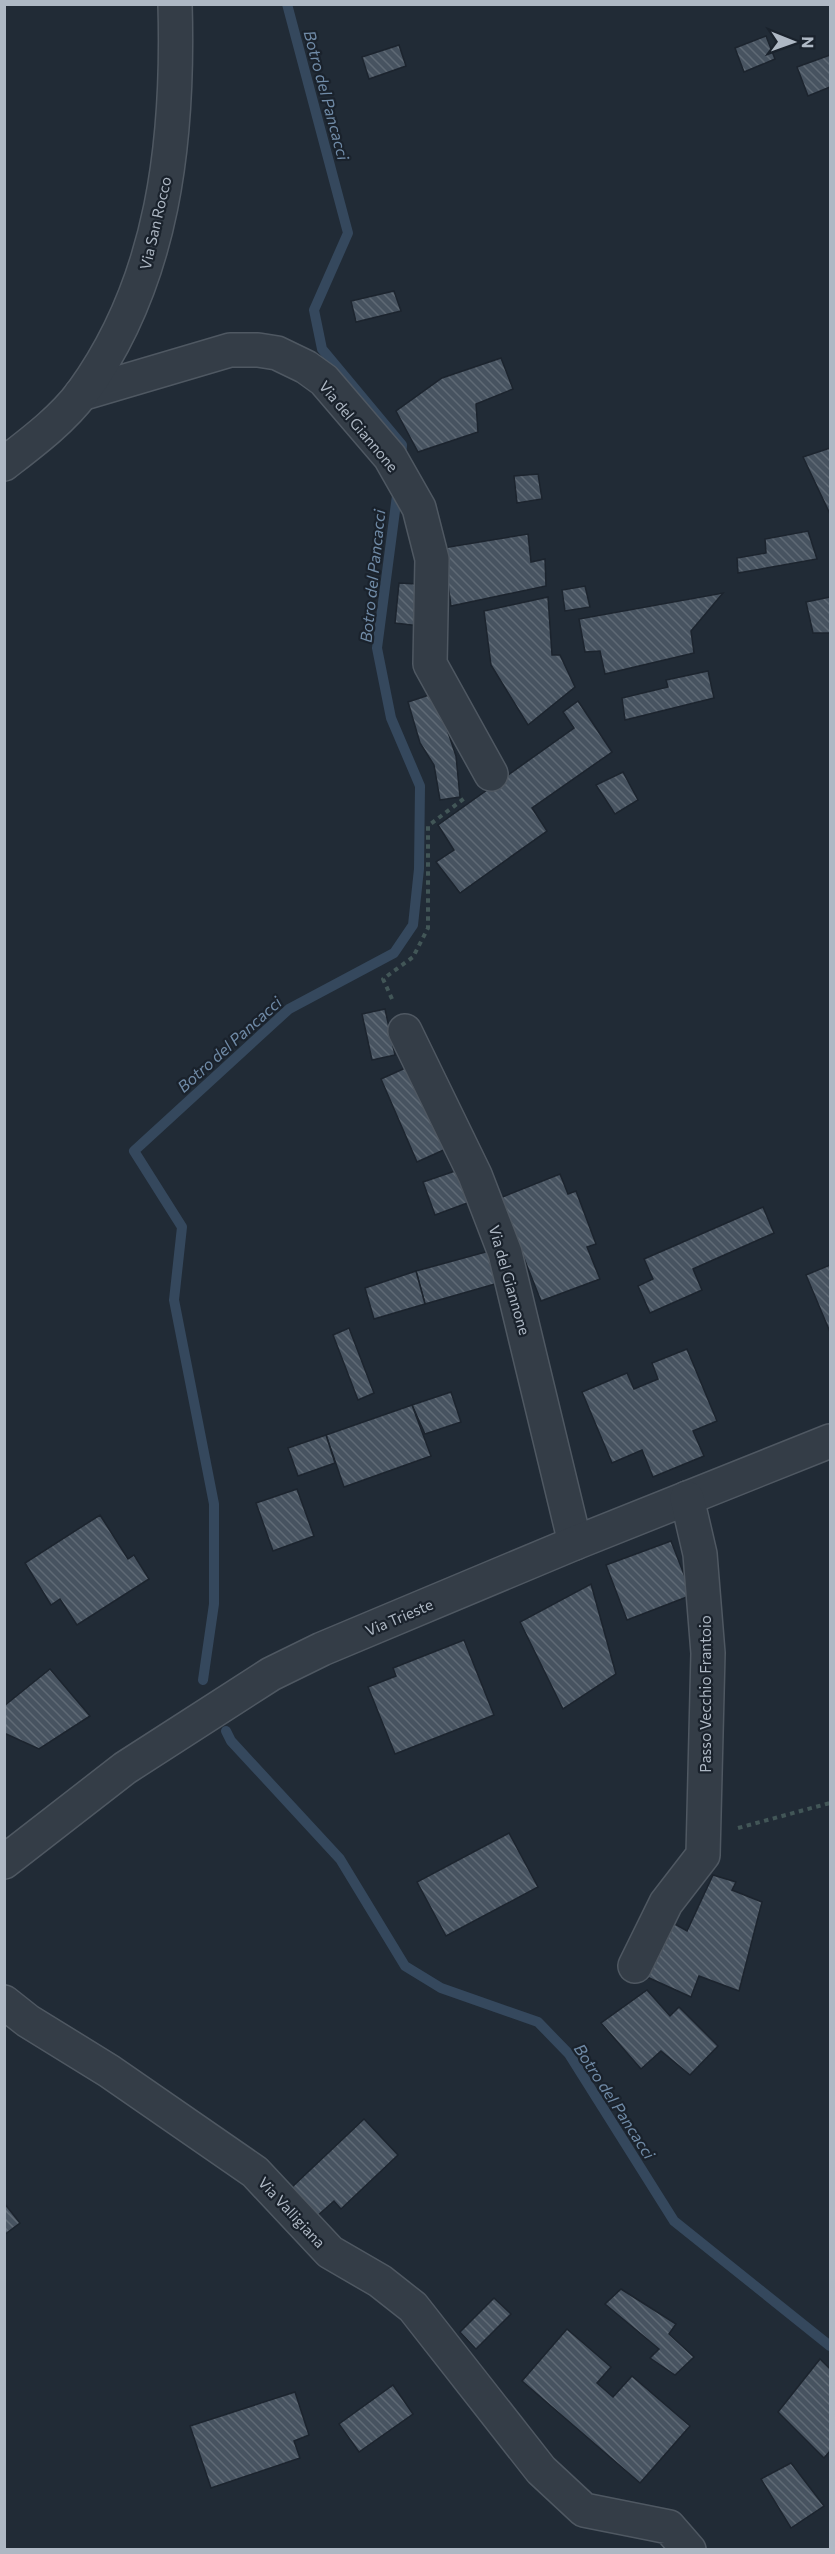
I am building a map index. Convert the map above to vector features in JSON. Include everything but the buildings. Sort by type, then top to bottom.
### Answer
[{"type":"street","name":"Via San Rocco","points":[[4,464],[43,432],[81,394],[105,356],[142,280],[157,226],[170,157],[177,58],[175,4]]},
{"type":"street","name":"Via del Giannone","points":[[81,394],[230,350],[277,353],[306,367],[324,380],[390,457],[419,508],[432,560],[430,664],[491,774]]},
{"type":"street","name":"Via del Giannone","points":[[405,1031],[475,1174],[505,1252],[575,1543]]},
{"type":"street","name":"Via Trieste","points":[[4,1862],[125,1768],[271,1674],[322,1649],[575,1543],[831,1441]]},
{"type":"street","name":"Passo Vecchio Frantoio","points":[[687,1498],[700,1554],[708,1653],[703,1855]]},
{"type":"street","points":[[635,1966],[666,1903],[703,1855]]},
{"type":"street","name":"Via Valligiana","points":[[4,2002],[27,2021],[109,2071],[255,2172],[330,2252],[380,2280],[413,2307],[541,2470],[584,2510],[669,2527],[689,2550]]},
{"type":"path","points":[[405,1031],[383,979],[413,957],[429,928],[428,826],[472,793],[491,774]]},
{"type":"path","points":[[703,1855],[730,1830],[831,1803]]},
{"type":"waterway","name":"Botro del Pancacci","points":[[287,4],[348,233],[314,310],[322,349],[402,445],[401,460]]},
{"type":"waterway","name":"Botro del Pancacci","points":[[203,1680],[214,1604],[214,1504],[174,1300],[182,1227],[134,1151],[289,1009],[394,953],[413,925],[419,869],[420,786],[391,718],[377,648],[398,488]]},
{"type":"waterway","name":"Botro del Pancacci","points":[[226,1731],[231,1741],[340,1859],[405,1966],[441,1988],[538,2022],[569,2054],[674,2221],[830,2346]]}]
